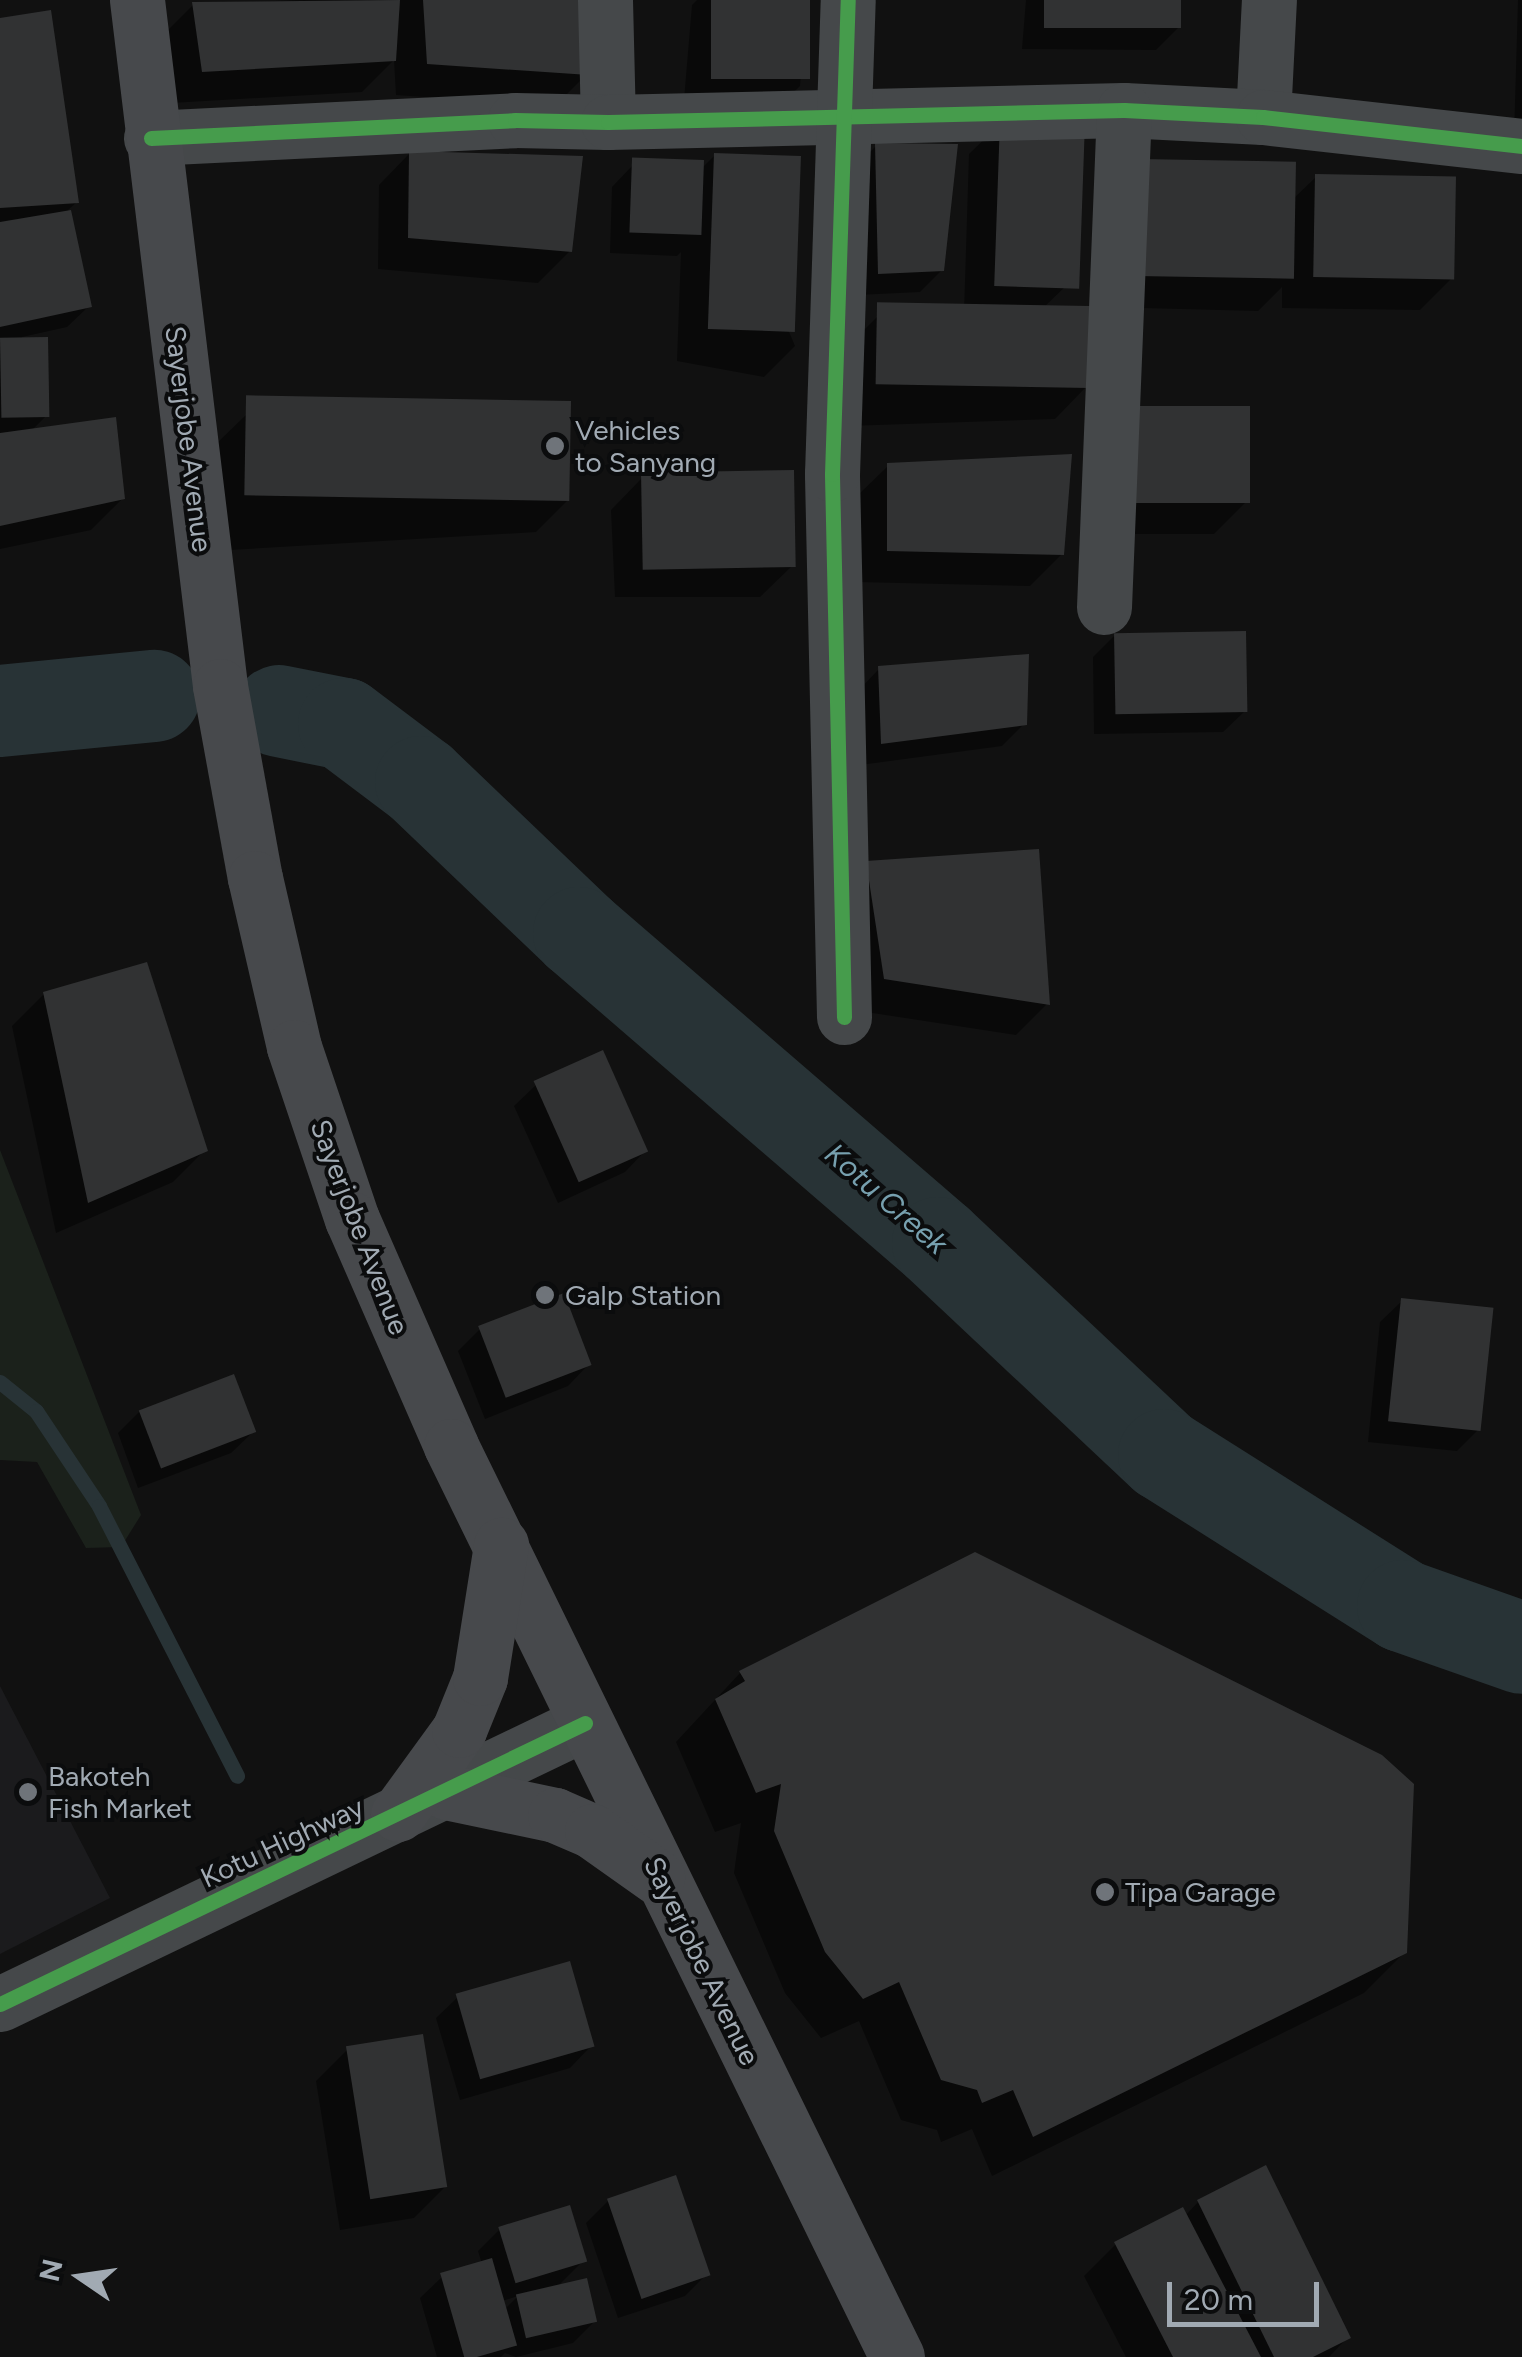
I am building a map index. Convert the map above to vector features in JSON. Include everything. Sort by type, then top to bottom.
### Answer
[{"type":"main road","name":"Sayerjobe Avenue","points":[[137,0],[220,686],[254,878],[294,1046],[366,1252],[451,1446],[897,2357]]},
{"type":"main road","points":[[501,1545],[480,1678],[422,1803],[567,1820],[592,1831],[663,1881]]},
{"type":"street","points":[[605,0],[608,122]]},
{"type":"street","points":[[844,1018],[832,474],[848,0]]},
{"type":"street","points":[[1262,117],[1268,0]]},
{"type":"street","points":[[152,138],[514,120],[608,122],[1124,110],[1262,117],[1522,146]]},
{"type":"street","points":[[1104,607],[1124,110]]},
{"type":"street","name":"Kotu Highway","points":[[0,2004],[585,1723]]},
{"type":"shaded area","points":[[0,1150],[141,1515],[121,1547],[86,1548],[37,1462],[0,1460]]},
{"type":"shaded area","name":"Bakoteh Fish Market","points":[[0,1686],[110,1898],[0,1954]]},
{"type":"building","points":[[400,0],[396,61],[202,72],[192,2]]},
{"type":"building","points":[[423,0],[587,0],[589,75],[427,64]]},
{"type":"building","points":[[711,0],[810,0],[810,79],[711,79]]},
{"type":"building","points":[[1044,0],[1181,0],[1181,28],[1044,28]]},
{"type":"building","points":[[51,10],[79,203],[0,208],[0,18]]},
{"type":"building","points":[[1000,120],[1085,123],[1079,289],[994,286]]},
{"type":"building","points":[[875,143],[958,144],[944,271],[878,274]]},
{"type":"building","points":[[409,151],[583,156],[572,252],[408,238]]},
{"type":"building","points":[[714,153],[801,156],[795,332],[708,329]]},
{"type":"building","points":[[632,157],[704,160],[701,235],[629,232]]},
{"type":"building","points":[[1138,159],[1296,162],[1294,279],[1136,276]]},
{"type":"building","points":[[1315,174],[1456,176],[1454,279],[1313,277]]},
{"type":"building","points":[[71,210],[92,307],[0,327],[0,222]]},
{"type":"building","points":[[877,302],[1090,306],[1089,388],[876,384]]},
{"type":"building","points":[[48,337],[49,417],[1,418],[0,338]]},
{"type":"building","points":[[246,395],[571,401],[569,501],[244,495]]},
{"type":"building","points":[[1123,406],[1250,406],[1250,503],[1123,503]]},
{"type":"building","points":[[116,417],[125,499],[0,526],[0,433]]},
{"type":"building","points":[[1072,454],[1064,555],[887,551],[887,463]]},
{"type":"building","points":[[794,470],[796,567],[643,570],[641,473]]},
{"type":"building","points":[[1246,631],[1247,712],[1115,714],[1114,633]]},
{"type":"building","points":[[1029,654],[1027,725],[881,744],[878,666]]},
{"type":"building","points":[[1039,849],[1050,1005],[884,979],[866,861]]},
{"type":"building","points":[[147,962],[208,1151],[88,1203],[43,992]]},
{"type":"building","points":[[603,1050],[648,1151],[579,1182],[534,1081]]},
{"type":"building","points":[[564,1293],[592,1365],[506,1398],[478,1326]]},
{"type":"building","points":[[1401,1298],[1493,1308],[1481,1431],[1388,1421]]},
{"type":"building","points":[[234,1374],[256,1432],[161,1468],[139,1411]]},
{"type":"building","name":"Tipa Garage","points":[[975,1552],[1382,1755],[1414,1784],[1407,1953],[1033,2137],[1013,2090],[982,2103],[977,2090],[941,2080],[899,1982],[863,1999],[825,1952],[774,1831],[781,1784],[756,1793],[715,1699],[745,1681],[739,1671]]},
{"type":"building","points":[[570,1961],[595,2047],[480,2079],[456,1994]]},
{"type":"building","points":[[423,2034],[447,2187],[370,2199],[346,2046]]},
{"type":"building","points":[[1266,2165],[1351,2338],[1313,2357],[1274,2357],[1197,2200]]},
{"type":"building","points":[[676,2175],[711,2275],[641,2299],[607,2199]]},
{"type":"building","points":[[570,2205],[587,2261],[516,2283],[498,2227]]},
{"type":"building","points":[[1183,2207],[1261,2357],[1173,2357],[1114,2242]]},
{"type":"building","points":[[492,2258],[517,2345],[464,2357],[440,2273]]},
{"type":"building","points":[[587,2278],[597,2322],[526,2338],[516,2294]]},
{"type":"waterway","name":"Kotu Creek","points":[[0,711],[154,696]]},
{"type":"waterway","name":"Kotu Creek","points":[[279,711],[344,724],[421,782],[579,933],[938,1243],[1164,1455],[1403,1606],[1522,1648]]},
{"type":"waterway","points":[[0,1382],[36,1411],[99,1506],[237,1776]]},
{"type":"cycle path","points":[[844,1017],[832,474],[848,0]]},
{"type":"cycle path","points":[[151,138],[515,120],[608,122],[1124,110],[1263,117],[1522,146]]},
{"type":"cycle path","points":[[0,2004],[585,1723]]},
{"type":"place","name":"Vehicles to Sanyang","points":[[555,446]]},
{"type":"place","name":"Galp Station","points":[[545,1295]]},
{"type":"place","name":"Bakoteh Fish Market","points":[[28,1792]]},
{"type":"place","name":"Tipa Garage","points":[[1105,1892]]}]
